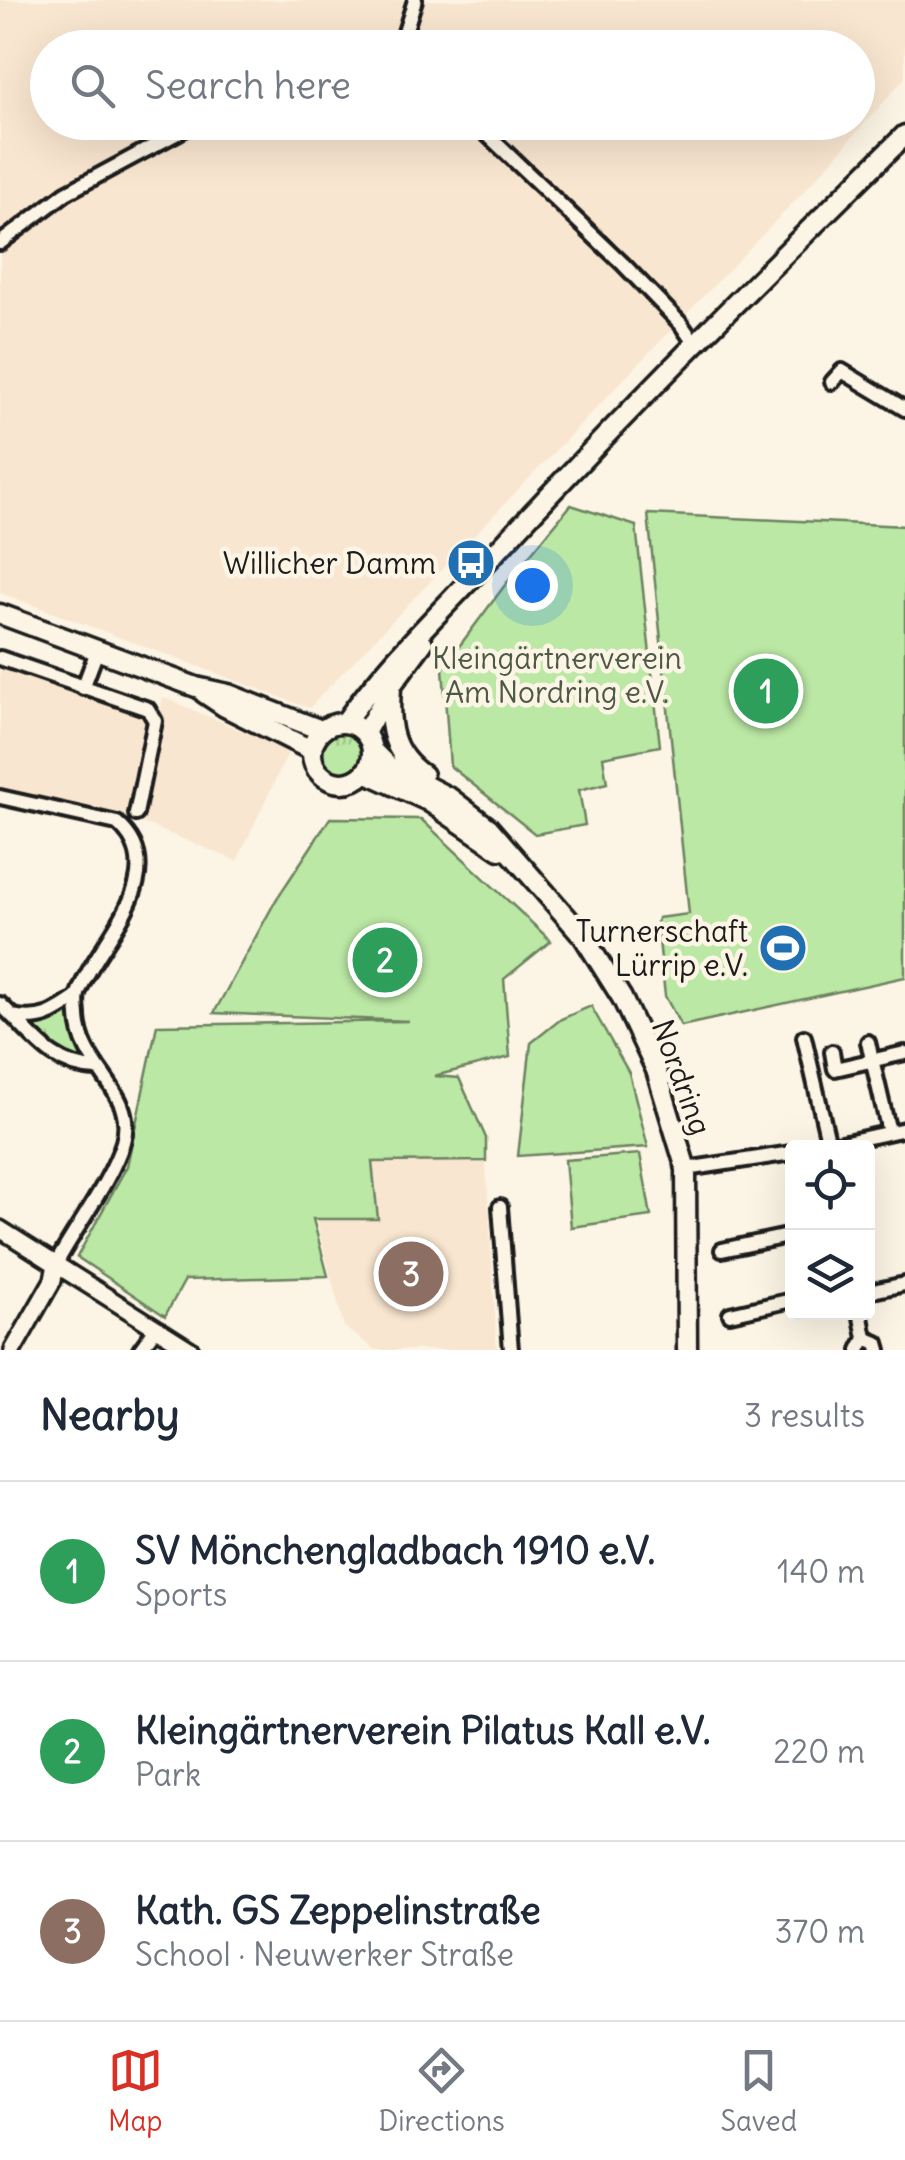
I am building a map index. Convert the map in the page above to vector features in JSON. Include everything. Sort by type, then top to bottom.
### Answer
[{"type":"main road","points":[[442,612],[391,686],[369,742],[366,772],[349,782],[330,781],[316,769],[311,750],[321,730],[345,722],[409,643],[694,342],[905,135]]},
{"type":"main road","points":[[0,614],[321,730]]},
{"type":"main road","points":[[391,686],[390,727],[396,747],[408,763],[450,798]]},
{"type":"main road","points":[[196,687],[225,707],[311,750]]},
{"type":"main road","points":[[345,722],[369,742]]},
{"type":"main road","name":"Nordring","points":[[369,742],[388,766],[450,798],[489,828],[582,936],[622,998],[656,1070],[686,1169],[688,1350]]},
{"type":"main road","name":"Nordring","points":[[366,772],[428,801],[517,861]]},
{"type":"street","points":[[406,30],[415,0]]},
{"type":"street","points":[[0,242],[66,194],[165,140]]},
{"type":"street","points":[[493,140],[622,264],[694,342]]},
{"type":"street","points":[[832,382],[842,371],[905,409]]},
{"type":"street","points":[[83,688],[97,651]]},
{"type":"street","points":[[0,658],[148,709],[155,721],[136,814]]},
{"type":"street","points":[[0,797],[116,823],[136,848],[138,868],[122,921],[77,997],[52,1015],[33,1020],[12,1016]]},
{"type":"street","points":[[13,1350],[122,1144],[127,1120],[120,1099],[84,1046],[77,997]]},
{"type":"street","points":[[0,1004],[47,1054],[96,1069]]},
{"type":"street","points":[[804,1037],[824,1140]]},
{"type":"street","points":[[868,1042],[889,1132]]},
{"type":"street","points":[[832,1052],[835,1069],[905,1053]]},
{"type":"street","points":[[793,1059],[808,1056]]},
{"type":"street","points":[[805,1112],[820,1108]]},
{"type":"street","points":[[852,1140],[905,1129]]},
{"type":"street","points":[[686,1169],[785,1154]]},
{"type":"street","points":[[500,1207],[511,1350]]},
{"type":"street","points":[[0,1229],[191,1350]]},
{"type":"street","points":[[722,1250],[785,1236]]},
{"type":"street","points":[[875,1290],[905,1284]]},
{"type":"street","points":[[730,1314],[785,1302]]},
{"type":"street","points":[[140,1350],[156,1328]]},
{"type":"street","points":[[862,1344],[877,1343],[878,1350]]},
{"type":"shaded area","points":[[0,0],[905,0],[905,78],[875,112],[875,30],[30,30],[30,140],[850,140],[309,708],[0,593]]},
{"type":"shaded area","points":[[0,667],[144,717],[147,726],[125,815],[0,791]]},
{"type":"shaded area","points":[[163,697],[289,751],[237,861],[140,822]]},
{"type":"shaded area","points":[[486,1161],[497,1350],[375,1350],[344,1327],[316,1220],[379,1220],[372,1162]]},
{"type":"green space","name":"Kleingärtnerverein Am Nordring e.V.","points":[[571,505],[636,526],[660,746],[603,757],[607,783],[579,790],[585,825],[535,834],[450,766],[443,668]]},
{"type":"green space","points":[[648,514],[905,526],[905,977],[681,1026],[665,996],[657,922],[658,918],[689,914]]},
{"type":"green space","points":[[342,731],[357,737],[363,752],[357,767],[342,773],[327,767],[321,752],[327,737]]},
{"type":"green space","points":[[330,818],[421,819],[551,941],[504,979],[510,1057],[434,1076],[459,1078],[486,1138],[486,1161],[372,1162],[378,1219],[313,1219],[328,1276],[185,1280],[165,1316],[77,1257],[127,1166],[157,1025],[409,1021],[214,1013],[276,900]]},
{"type":"green space","points":[[591,1006],[629,1073],[648,1147],[518,1156],[531,1043],[561,1019]]},
{"type":"green space","points":[[70,1009],[74,1011],[74,1036],[80,1059],[56,1052],[32,1030],[32,1026]]},
{"type":"green space","points":[[640,1154],[651,1216],[571,1227],[565,1160]]},
{"type":"place","name":"Willicher Damm","points":[[471,563]]},
{"type":"place","name":"SV Mönchengladbach 1910 e.V.","points":[[766,691]]},
{"type":"place","name":"Turnerschaft Lürrip e.V.","points":[[783,948]]},
{"type":"place","name":"Kleingärtnerverein Pilatus Kall e.V.","points":[[385,960]]},
{"type":"place","name":"Kath. GS Zeppelinstraße","points":[[411,1274]]}]
